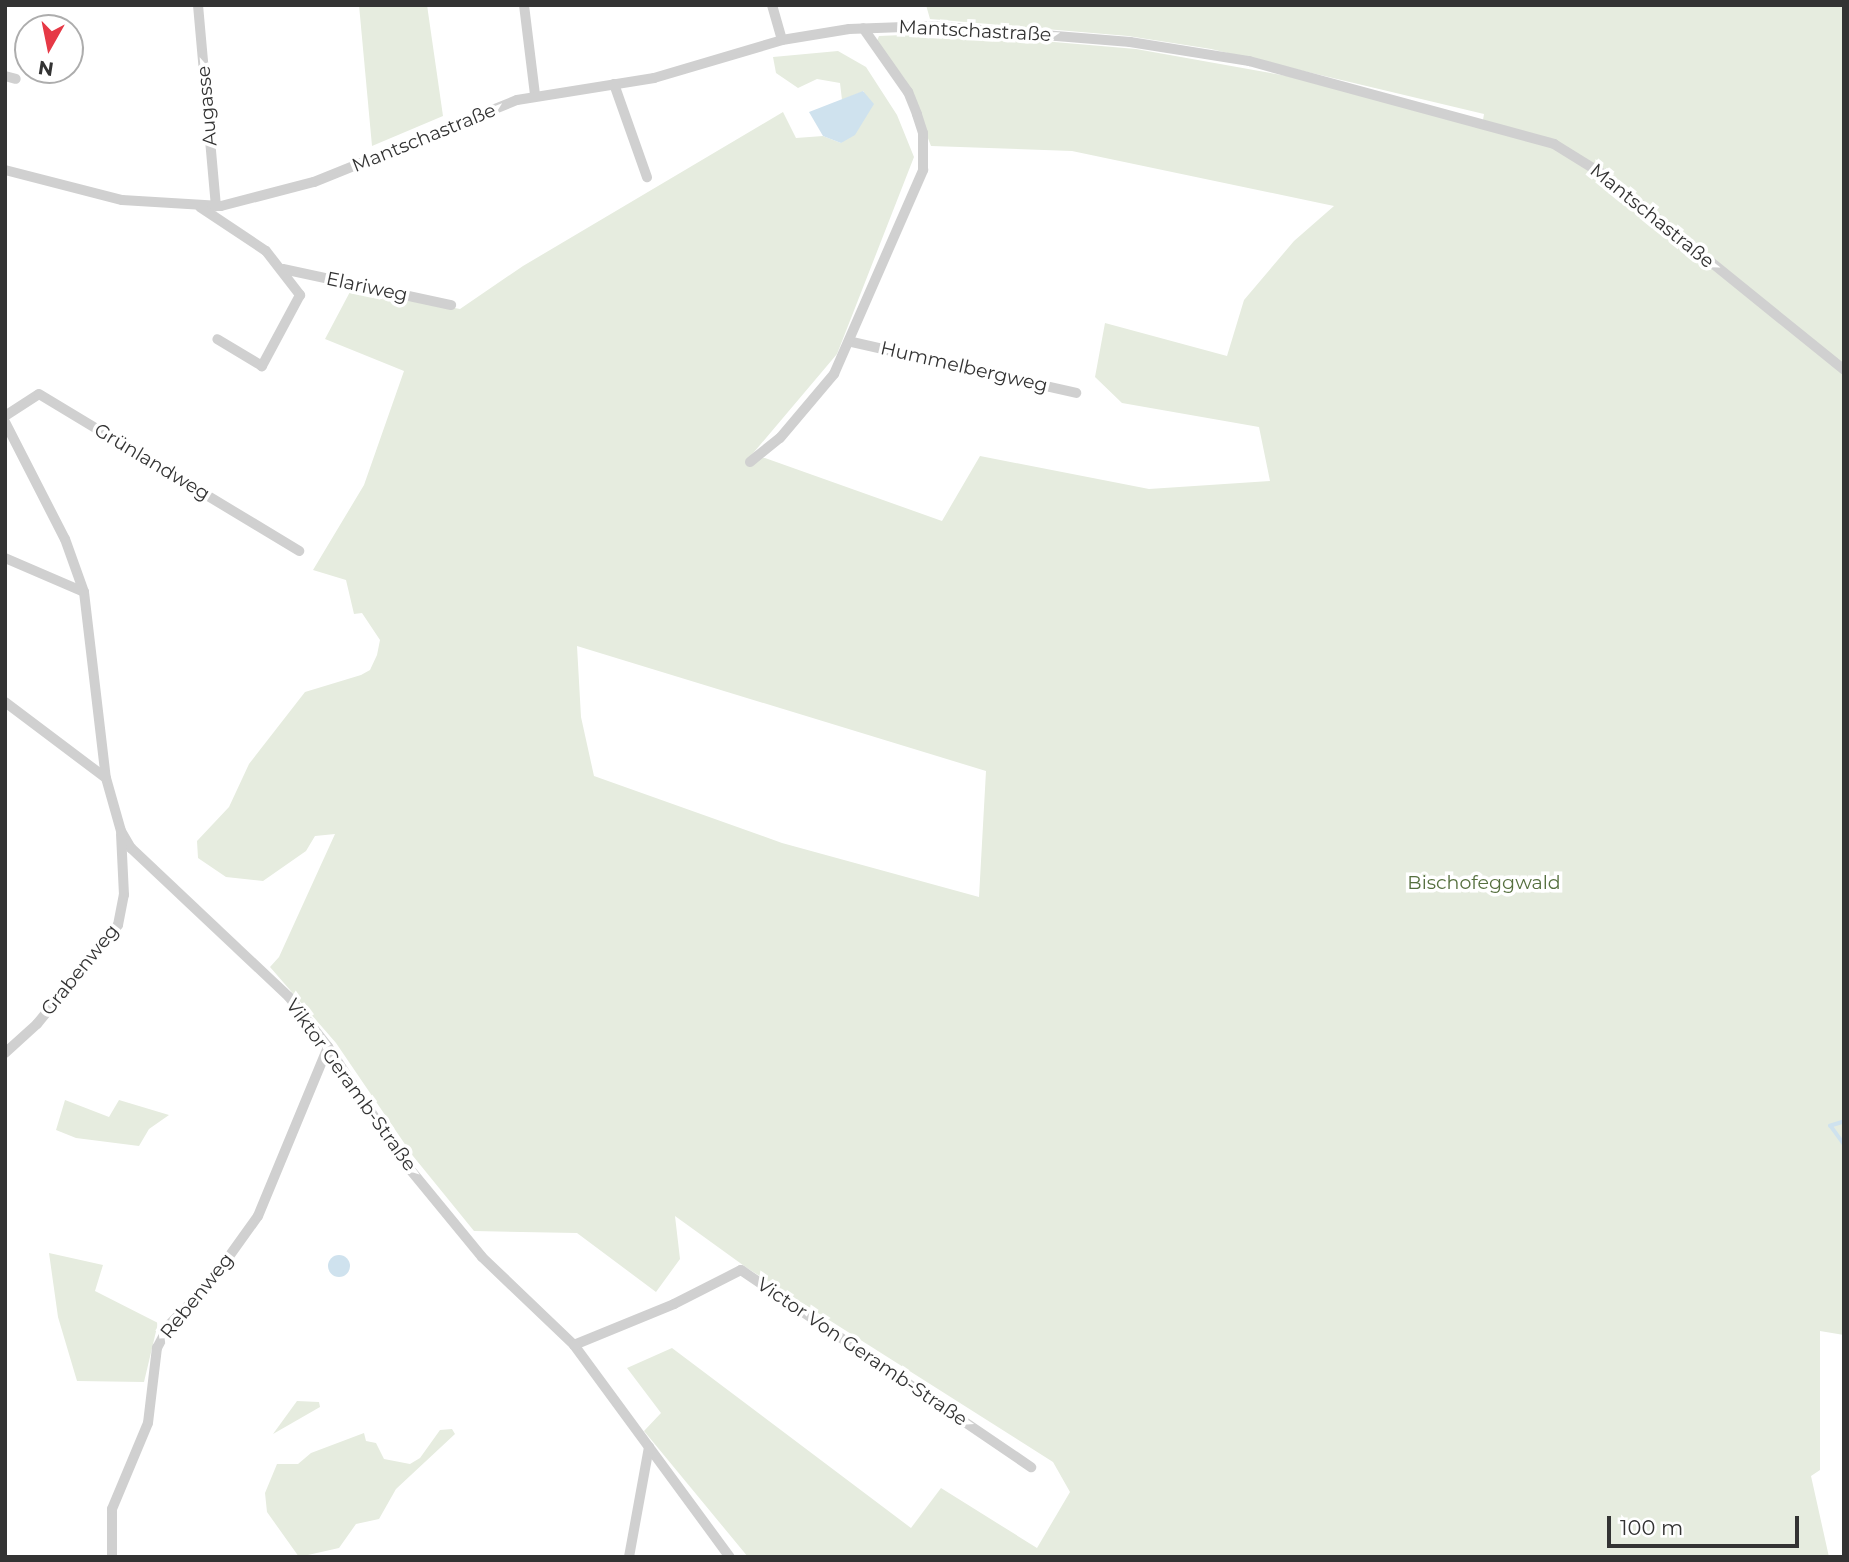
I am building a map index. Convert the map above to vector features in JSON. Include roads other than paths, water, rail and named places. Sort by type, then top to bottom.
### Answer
[{"type":"street","name":"Augasse","points":[[198,5],[216,206]]},
{"type":"street","points":[[524,5],[535,95]]},
{"type":"street","points":[[772,5],[782,40]]},
{"type":"street","name":"Mantschastraße","points":[[5,170],[122,200],[216,206],[314,182],[535,95],[673,73],[782,40],[863,29],[932,26],[1013,30],[1249,61],[1544,141],[1601,173],[1844,370]]},
{"type":"street","name":"Hummelbergweg","points":[[750,462],[780,438],[817,397],[852,342],[916,194],[925,149],[908,92],[863,29]]},
{"type":"street","points":[[614,84],[647,177]]},
{"type":"street","name":"Elariweg","points":[[200,207],[266,251],[283,269],[300,295],[262,366],[217,339]]},
{"type":"street","name":"Elariweg","points":[[283,269],[451,305]]},
{"type":"street","name":"Hummelbergweg","points":[[852,342],[1076,393]]},
{"type":"street","name":"Grünlandweg","points":[[5,416],[38,394],[299,551]]},
{"type":"street","name":"Viktor Geramb-Straße","points":[[5,422],[65,538],[84,592],[106,778],[121,831],[152,872],[281,989],[328,1046],[430,1194],[482,1257],[574,1345],[730,1557]]},
{"type":"street","points":[[5,558],[84,592]]},
{"type":"street","points":[[5,702],[106,778]]},
{"type":"street","name":"Grabenweg","points":[[5,1054],[37,1024],[118,925],[124,895],[121,831]]},
{"type":"street","name":"Rebenweg","points":[[112,1557],[111,1509],[148,1423],[157,1348],[169,1325],[210,1283],[257,1216],[328,1046]]},
{"type":"street","name":"Victor Von Geramb-Straße","points":[[574,1345],[674,1304],[741,1270],[1031,1467]]},
{"type":"street","points":[[629,1557],[649,1447]]},
{"type":"water","points":[[863,91],[874,104],[855,135],[841,143],[823,136],[809,112]]},
{"type":"water","points":[[339,1255],[349,1262],[350,1266],[343,1276],[339,1277],[329,1270],[328,1266],[335,1256]]},
{"type":"waterway","points":[[1844,1122],[1831,1126],[1844,1144]]},
{"type":"park label","name":"Bischofeggwald","points":[[1484,883]]}]
